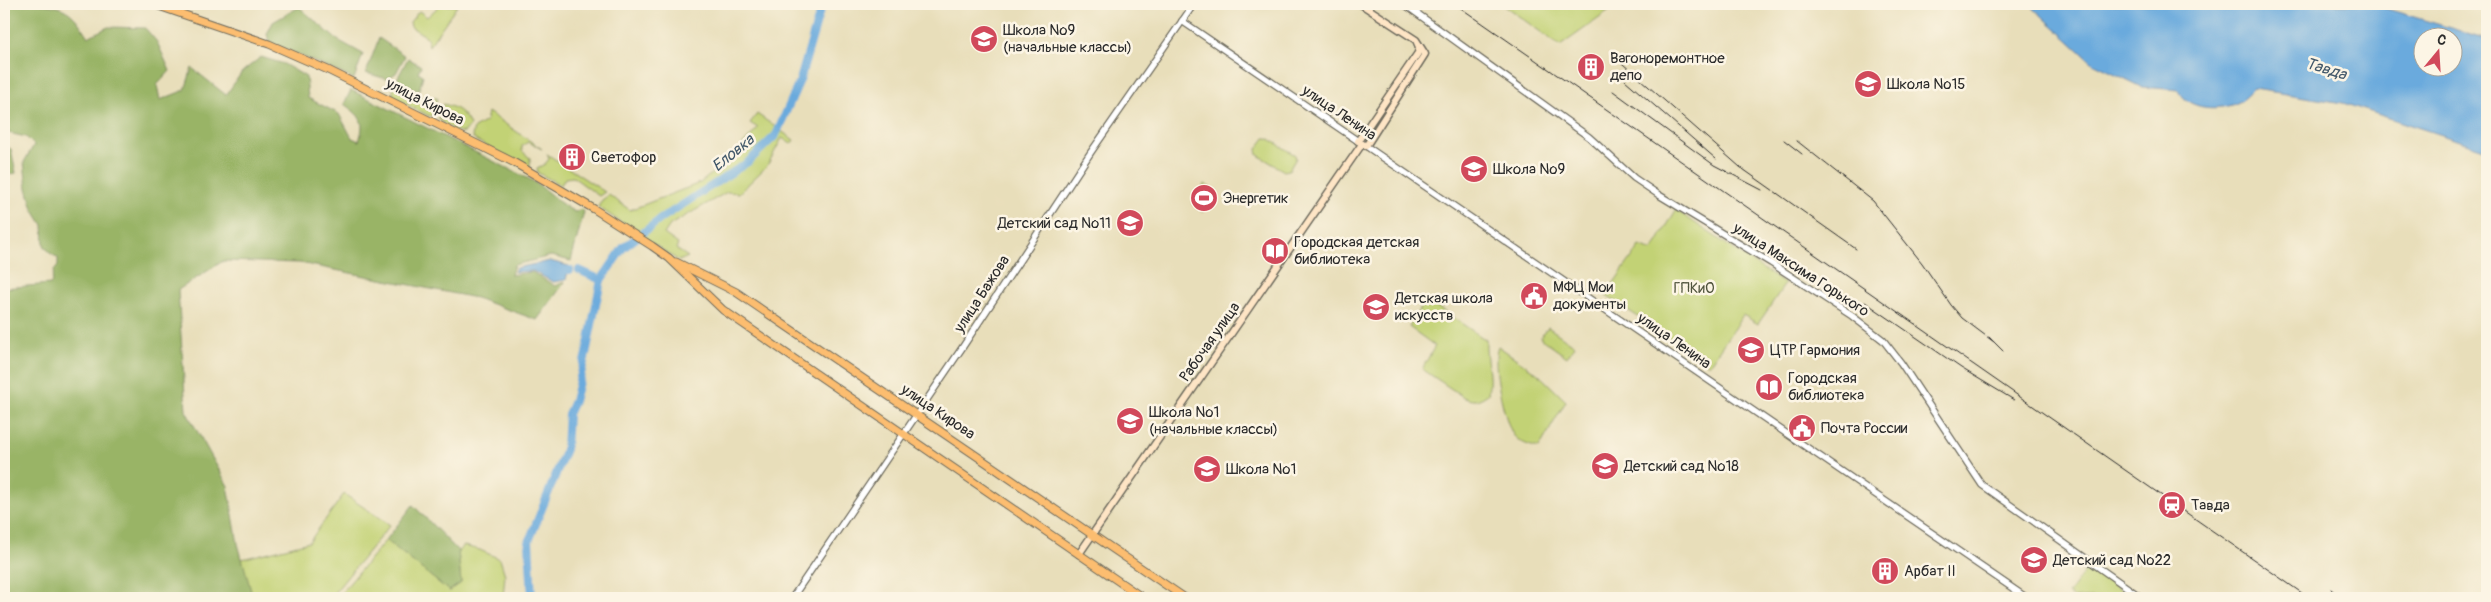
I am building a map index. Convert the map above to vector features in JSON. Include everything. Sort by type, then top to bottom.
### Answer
[{"type":"main road","name":"улица Кирова","points":[[153,4],[269,44],[357,83],[513,162],[625,228],[669,258],[724,310],[1143,598]]},
{"type":"main road","points":[[1361,4],[1416,40]]},
{"type":"main road","name":"Рабочая улица","points":[[1079,554],[1362,144],[1424,58],[1424,50],[1416,40]]},
{"type":"main road","name":"Рабочая улица","points":[[1362,144],[1418,52],[1419,47],[1416,40]]},
{"type":"main road","name":"улица Кирова","points":[[669,258],[736,292],[1185,598]]},
{"type":"street","name":"улица Бажова","points":[[792,598],[1091,152],[1194,4]]},
{"type":"street","name":"улица Максима Горького","points":[[1404,4],[1604,148],[1634,178],[1659,196],[1771,263],[1852,316],[1882,340],[1901,363],[1982,485],[2142,598]]},
{"type":"street","name":"улица Ленина","points":[[1182,21],[1639,331],[1800,444],[2027,598]]},
{"type":"street","points":[[2130,598],[2136,594]]},
{"type":"green space","points":[[4,4],[40,4],[58,7],[74,17],[88,37],[108,27],[145,28],[157,42],[170,71],[157,85],[160,100],[185,90],[192,68],[226,95],[242,72],[261,57],[284,64],[306,77],[308,98],[339,114],[352,138],[359,141],[362,123],[358,115],[344,104],[351,90],[533,181],[575,212],[581,209],[584,212],[571,261],[551,256],[514,265],[511,275],[532,272],[555,286],[565,282],[537,320],[476,298],[300,263],[223,261],[178,290],[186,411],[228,486],[238,544],[253,598],[4,598],[4,288],[51,284],[54,271],[58,266],[58,258],[50,253],[44,245],[43,225],[33,209],[27,188],[24,162],[34,145],[26,137],[4,132]]},
{"type":"green space","points":[[436,4],[457,6],[429,46],[427,37],[411,27],[410,22],[419,11],[427,17],[437,8]]},
{"type":"green space","points":[[1502,4],[1619,4],[1560,46]]},
{"type":"green space","points":[[299,7],[336,39],[363,54],[354,79],[269,42],[267,34],[273,22]]},
{"type":"green space","points":[[379,38],[405,56],[396,73],[387,79],[366,73]]},
{"type":"green space","points":[[408,58],[421,66],[418,72],[423,75],[419,91],[396,81]]},
{"type":"green space","points":[[394,86],[424,97],[437,98],[433,115],[429,116],[392,97]]},
{"type":"green space","points":[[443,104],[460,111],[465,117],[470,125],[464,133],[442,122],[438,116]]},
{"type":"green space","points":[[488,112],[542,149],[528,142],[522,146],[522,151],[530,158],[530,168],[475,140],[472,136],[474,128],[486,121]]},
{"type":"green space","points":[[757,114],[794,140],[791,144],[782,138],[767,166],[739,193],[727,192],[670,225],[664,234],[678,244],[676,249],[688,257],[679,261],[598,207],[602,200],[609,195],[630,210],[700,183],[729,160],[758,128],[750,123]]},
{"type":"green space","points":[[1265,138],[1295,155],[1296,158],[1289,170],[1284,171],[1258,155],[1257,149]]},
{"type":"green space","points":[[4,145],[11,149],[16,173],[4,176]]},
{"type":"green space","points":[[547,154],[605,192],[599,196],[573,177],[565,178],[561,185],[538,173],[537,168],[545,164],[549,159]]},
{"type":"green space","name":"Энергетик","points":[[1205,184],[1216,192],[1203,212],[1192,204]]},
{"type":"green space","name":"ГПКиО","points":[[1676,210],[1785,284],[1758,324],[1743,315],[1709,365],[1684,345],[1682,346],[1605,295],[1640,246],[1652,251]]},
{"type":"green space","points":[[1427,300],[1486,340],[1489,386],[1488,394],[1482,398],[1472,400],[1465,398],[1422,369],[1435,346],[1409,327]]},
{"type":"green space","points":[[1548,327],[1575,346],[1567,357],[1540,338]]},
{"type":"green space","points":[[1498,346],[1538,374],[1566,401],[1539,448],[1519,441],[1510,429],[1497,377],[1496,354]]},
{"type":"green space","points":[[344,494],[390,525],[330,598],[251,598],[242,559],[309,542]]},
{"type":"green space","points":[[413,505],[458,551],[461,583],[449,591],[386,540]]},
{"type":"green space","points":[[386,540],[449,591],[461,583],[458,551],[464,546],[480,550],[500,559],[505,575],[503,598],[337,598]]},
{"type":"green space","points":[[2088,567],[2124,592],[2120,598],[2074,598],[2068,594]]},
{"type":"water","points":[[2029,4],[2371,4],[2451,28],[2414,28],[2414,78],[2464,78],[2464,32],[2487,39],[2487,150],[2343,103],[2254,89],[2239,102],[2214,108],[2189,102],[2179,90],[2142,87],[2093,63]]},
{"type":"water","points":[[550,261],[569,266],[566,280],[553,282],[533,271],[514,272],[516,268]]},
{"type":"waterway","name":"Еловка","points":[[532,598],[529,541],[566,449],[568,414],[574,401],[586,354],[601,280],[623,248],[662,218],[748,162],[776,135],[800,80],[822,4]]},
{"type":"waterway","name":"Еловка","points":[[579,270],[601,280]]},
{"type":"railway","points":[[1455,4],[2309,598]]},
{"type":"railway","points":[[1615,57],[1740,167],[1856,249]]},
{"type":"railway","points":[[1625,80],[1716,159]]},
{"type":"railway","points":[[1613,91],[1714,165],[1762,190]]},
{"type":"railway","points":[[1784,140],[1802,154]]},
{"type":"railway","points":[[1797,141],[1873,201],[1962,318],[1994,342]]},
{"type":"railway","points":[[1865,302],[1961,368],[2014,400]]},
{"type":"railway","points":[[1989,337],[2003,351]]},
{"type":"railway","points":[[2331,589],[2341,598]]},
{"type":"place","name":"Школа №9 (начальные классы)","points":[[984,39]]},
{"type":"place","name":"Вагоноремонтное депо","points":[[1591,67]]},
{"type":"place","name":"Школа №15","points":[[1868,84]]},
{"type":"place","name":"Светофор","points":[[572,157]]},
{"type":"place","name":"Школа №9","points":[[1474,169]]},
{"type":"place","name":"Энергетик","points":[[1204,198]]},
{"type":"place","name":"Детский сад №11","points":[[1130,223]]},
{"type":"place","name":"Городская детская библиотека","points":[[1275,251]]},
{"type":"place","name":"МФЦ Мои документы","points":[[1534,296]]},
{"type":"place","name":"Детская школа искусств","points":[[1376,307]]},
{"type":"place","name":"ЦТР Гармония","points":[[1751,350]]},
{"type":"place","name":"Городская библиотека","points":[[1769,387]]},
{"type":"place","name":"Школа №1 (начальные классы)","points":[[1130,421]]},
{"type":"place","name":"Почта России","points":[[1802,428]]},
{"type":"place","name":"Детский сад №18","points":[[1605,466]]},
{"type":"place","name":"Школа №1","points":[[1207,469]]},
{"type":"place","name":"Тавда","points":[[2172,505]]},
{"type":"place","name":"Детский сад №22","points":[[2034,560]]},
{"type":"place","name":"Арбат II","points":[[1885,571]]}]
